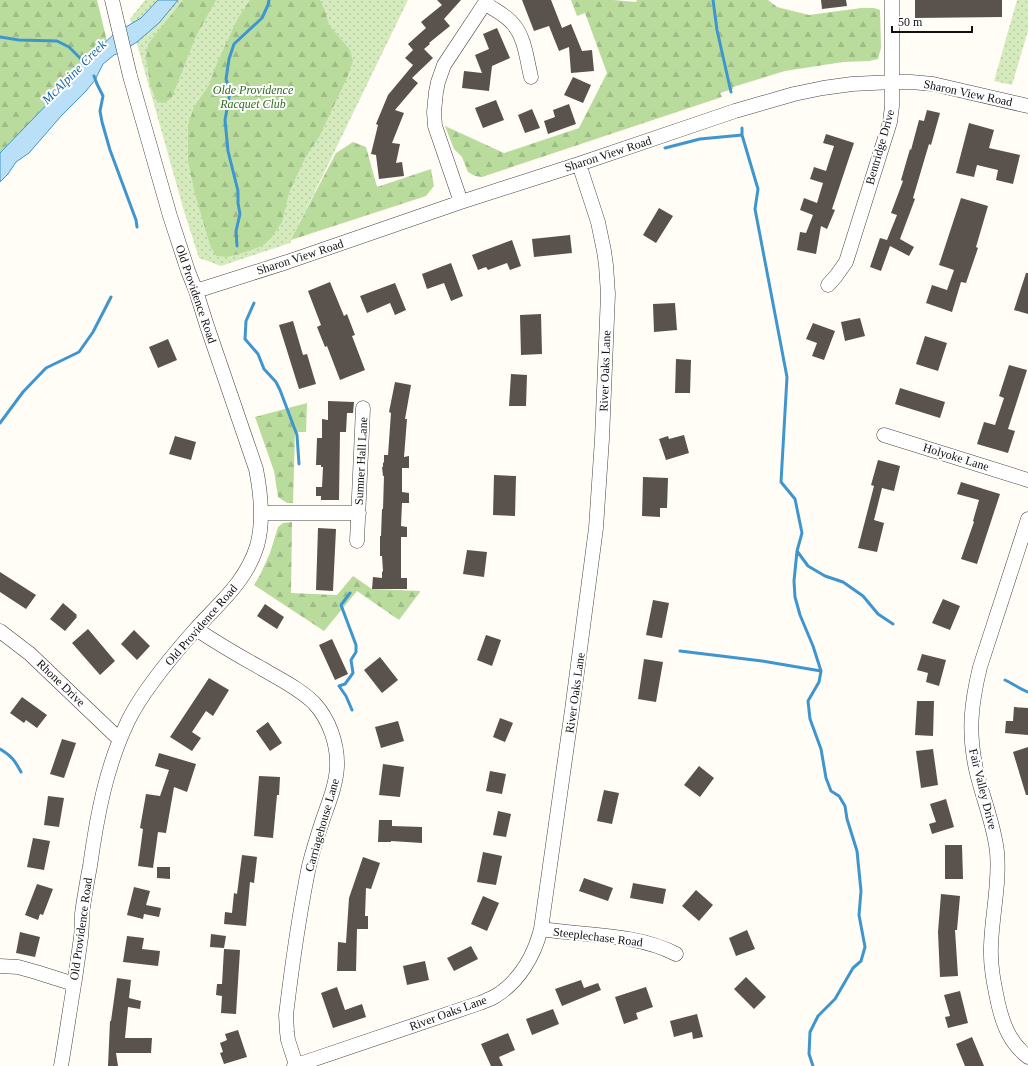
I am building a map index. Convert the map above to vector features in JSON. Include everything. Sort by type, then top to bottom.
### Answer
[{"type":"street","name":"Bentridge Drive","points":[[828,285],[846,262],[890,122],[893,82],[892,0]]},
{"type":"street","points":[[461,202],[435,126],[434,112],[436,92],[444,65],[486,2],[516,27],[521,36],[531,77]]},
{"type":"street","name":"Old Providence Road","points":[[61,1066],[81,937],[82,915],[93,841],[107,775],[119,740],[129,719],[172,656],[235,588],[244,575],[257,546],[261,513],[260,491],[256,469],[170,216],[130,76],[113,5]]},
{"type":"street","name":"Sharon View Road","points":[[196,291],[287,262],[461,202],[736,111],[794,94],[852,84],[911,82],[933,84],[1028,106]]},
{"type":"street","name":"River Oaks Lane","points":[[295,1066],[480,1003],[494,996],[514,981],[530,959],[538,942],[542,929],[596,534],[602,439],[608,294],[606,266],[598,222],[579,164]]},
{"type":"street","name":"Sumner Hall Lane","points":[[357,541],[363,408]]},
{"type":"street","name":"Holyoke Lane","points":[[884,435],[1028,480]]},
{"type":"street","name":"Sumner Hall Lane","points":[[261,513],[359,513]]},
{"type":"street","name":"Fair Valley Drive","points":[[1028,519],[980,667],[974,691],[971,727],[972,748],[976,770],[993,831],[997,854],[997,877],[991,944],[993,979],[1004,1024],[1012,1042],[1028,1058]]},
{"type":"street","name":"Carriagehouse Lane","points":[[196,629],[302,693],[314,704],[324,717],[329,726],[336,749],[336,781],[309,865],[287,1008],[287,1032],[295,1066]]},
{"type":"street","name":"Rhone Drive","points":[[0,631],[30,654],[119,740]]},
{"type":"street","name":"Steeplechase Road","points":[[542,929],[635,940],[676,954]]},
{"type":"street","points":[[0,966],[18,967],[74,984]]},
{"type":"green space","points":[[0,0],[97,0],[107,41],[84,62],[55,96],[0,153]]},
{"type":"green space","name":"Olde Providence Racquet Club","points":[[145,0],[408,0],[290,243],[221,266],[199,258],[184,211],[130,19]]},
{"type":"green space","points":[[183,0],[216,0],[196,36],[172,97],[166,102],[162,103],[156,100],[150,84],[146,57],[148,44]]},
{"type":"green space","points":[[250,0],[320,0],[329,25],[350,50],[353,61],[347,78],[319,137],[305,158],[289,193],[282,222],[271,238],[262,246],[242,253],[227,257],[217,256],[211,248],[195,194],[188,161],[188,125],[194,107],[209,85],[217,63],[237,20]]},
{"type":"green space","points":[[571,0],[613,0],[636,2],[637,0],[768,0],[777,7],[809,15],[861,8],[874,8],[880,10],[881,48],[878,59],[869,61],[843,62],[785,71],[733,87],[733,89],[720,93],[722,97],[482,177],[475,176],[468,172],[462,157],[454,149],[445,126],[504,153],[579,128],[607,73],[585,13],[577,16]]},
{"type":"green space","points":[[1017,0],[1028,0],[1028,31],[1012,85],[994,81]]},
{"type":"green space","points":[[353,142],[366,147],[377,187],[431,169],[434,186],[426,196],[291,240],[336,153]]},
{"type":"green space","points":[[307,403],[306,432],[295,432],[293,503],[287,503],[278,497],[274,471],[255,417]]},
{"type":"green space","points":[[292,522],[291,593],[337,595],[353,576],[372,589],[420,592],[399,620],[357,591],[324,631],[254,585],[270,553],[278,527],[283,523]]},
{"type":"water","points":[[158,0],[178,0],[159,23],[137,42],[114,55],[103,64],[95,80],[86,91],[62,115],[29,153],[16,162],[8,174],[0,182],[0,153],[55,96],[84,62],[114,34],[141,18]]},
{"type":"building","points":[[437,0],[461,0],[444,19],[450,26],[424,49],[433,58],[412,78],[418,83],[395,110],[404,113],[392,143],[400,144],[396,163],[402,162],[404,176],[379,179],[376,155],[371,154],[378,125],[376,124],[388,95],[413,65],[405,58],[413,50],[408,44],[426,28],[421,22],[442,5]]},
{"type":"building","points":[[522,0],[551,0],[562,28],[571,24],[582,51],[592,50],[594,71],[571,73],[569,47],[559,51],[549,26],[534,31]]},
{"type":"building","points":[[821,0],[846,0],[847,6],[822,9]]},
{"type":"building","points":[[915,0],[1002,0],[1002,17],[915,18]]},
{"type":"building","points":[[497,28],[510,58],[492,66],[489,91],[462,88],[464,71],[482,73],[475,55],[489,49],[483,34]]},
{"type":"building","points":[[573,77],[591,85],[583,103],[564,95]]},
{"type":"building","points":[[496,100],[504,120],[483,128],[475,108]]},
{"type":"building","points":[[569,104],[576,124],[548,134],[544,121],[555,117],[553,110]]},
{"type":"building","points":[[532,109],[540,128],[525,133],[518,115]]},
{"type":"building","points":[[927,110],[940,113],[913,198],[915,199],[900,239],[914,247],[909,256],[890,246],[881,271],[870,267],[880,238],[887,240],[897,215],[891,213],[903,181],[901,180],[919,120],[924,121]]},
{"type":"building","points":[[969,123],[994,130],[989,148],[1020,155],[1013,184],[996,180],[998,170],[977,165],[974,177],[956,173]]},
{"type":"building","points":[[826,134],[854,143],[832,209],[835,210],[827,229],[821,226],[816,254],[797,250],[800,232],[806,233],[813,215],[800,210],[804,198],[817,203],[823,183],[810,179],[814,167],[826,171],[834,146],[823,143]]},
{"type":"building","points":[[961,198],[988,206],[976,247],[978,248],[966,283],[961,282],[952,312],[926,303],[932,285],[947,290],[954,270],[939,265]]},
{"type":"building","points":[[659,208],[673,216],[656,243],[643,235]]},
{"type":"building","points":[[570,235],[572,253],[534,257],[532,239]]},
{"type":"building","points":[[512,240],[521,266],[510,270],[507,263],[488,270],[486,267],[478,270],[472,255]]},
{"type":"building","points":[[451,263],[463,296],[451,301],[444,283],[427,289],[422,274]]},
{"type":"building","points":[[1026,273],[1028,273],[1028,314],[1014,310]]},
{"type":"building","points":[[330,282],[344,316],[347,314],[355,335],[352,336],[365,370],[340,380],[327,346],[325,347],[317,327],[321,325],[308,291]]},
{"type":"building","points":[[395,283],[406,310],[395,315],[390,303],[367,313],[360,296]]},
{"type":"building","points":[[675,303],[677,330],[654,332],[653,304]]},
{"type":"building","points":[[541,314],[542,354],[521,355],[520,315]]},
{"type":"building","points":[[860,318],[865,336],[845,341],[841,322]]},
{"type":"building","points":[[293,321],[303,355],[307,354],[316,384],[299,389],[279,325]]},
{"type":"building","points":[[813,323],[835,331],[824,360],[812,356],[817,343],[806,339]]},
{"type":"building","points":[[925,336],[947,343],[938,371],[916,364]]},
{"type":"building","points":[[168,339],[177,360],[158,368],[149,347]]},
{"type":"building","points":[[676,359],[691,360],[690,393],[675,393]]},
{"type":"building","points":[[1009,365],[1027,370],[1008,429],[1015,431],[1008,453],[977,444],[984,422],[995,425],[1004,398],[999,396]]},
{"type":"building","points":[[511,374],[527,375],[526,406],[509,406]]},
{"type":"building","points":[[395,382],[411,385],[405,419],[407,419],[404,457],[409,456],[409,468],[402,468],[402,492],[409,493],[409,503],[402,503],[401,526],[407,527],[407,537],[401,537],[401,578],[407,578],[407,589],[372,589],[373,577],[382,578],[383,571],[382,556],[380,556],[384,476],[382,467],[384,455],[388,455],[391,413],[389,412]]},
{"type":"building","points":[[900,388],[945,402],[940,418],[895,404]]},
{"type":"building","points":[[328,401],[354,402],[353,413],[347,413],[346,432],[340,432],[339,500],[321,500],[321,496],[316,496],[316,487],[322,487],[323,467],[321,467],[321,465],[316,465],[317,438],[322,438],[322,419],[328,420]]},
{"type":"building","points":[[684,435],[689,453],[666,460],[659,439],[668,436],[669,439]]},
{"type":"building","points":[[175,436],[196,442],[191,460],[169,454]]},
{"type":"building","points":[[878,460],[900,466],[894,491],[882,488],[874,520],[884,523],[877,552],[858,548],[874,486],[871,485]]},
{"type":"building","points":[[494,475],[516,476],[515,516],[493,515]]},
{"type":"building","points":[[643,477],[668,478],[667,508],[660,508],[660,517],[642,516]]},
{"type":"building","points":[[961,482],[1000,494],[977,564],[961,559],[974,522],[979,500],[957,494]]},
{"type":"building","points":[[318,528],[336,529],[333,591],[316,590]]},
{"type":"building","points":[[467,550],[487,552],[484,577],[463,574]]},
{"type":"building","points":[[0,572],[36,595],[26,609],[0,592]]},
{"type":"building","points":[[943,599],[960,606],[950,630],[932,623]]},
{"type":"building","points":[[653,600],[669,603],[662,638],[646,635]]},
{"type":"building","points":[[63,603],[77,615],[65,631],[50,619]]},
{"type":"building","points":[[265,604],[284,617],[277,629],[257,616]]},
{"type":"building","points":[[88,629],[115,661],[100,675],[72,643]]},
{"type":"building","points":[[134,630],[150,646],[137,660],[121,644]]},
{"type":"building","points":[[486,635],[501,640],[492,666],[477,660]]},
{"type":"building","points":[[332,639],[348,674],[335,680],[319,645]]},
{"type":"building","points":[[922,654],[946,660],[939,686],[926,682],[928,673],[917,670]]},
{"type":"building","points":[[380,657],[398,680],[382,693],[364,670]]},
{"type":"building","points":[[644,659],[663,662],[656,702],[638,699]]},
{"type":"building","points":[[209,678],[229,690],[213,716],[206,711],[192,732],[201,738],[192,751],[170,737]]},
{"type":"building","points":[[22,697],[47,715],[37,728],[26,720],[24,723],[10,713]]},
{"type":"building","points":[[917,701],[934,701],[933,736],[915,735]]},
{"type":"building","points":[[1014,707],[1028,708],[1028,735],[1005,733],[1006,721],[1013,721]]},
{"type":"building","points":[[500,718],[513,723],[505,742],[493,737]]},
{"type":"building","points":[[398,721],[404,741],[381,748],[375,727]]},
{"type":"building","points":[[268,722],[282,743],[270,751],[256,731]]},
{"type":"building","points":[[62,739],[76,743],[64,778],[50,774]]},
{"type":"building","points":[[1028,747],[1028,795],[1026,795],[1013,752]]},
{"type":"building","points":[[933,749],[938,785],[921,788],[916,751]]},
{"type":"building","points":[[159,753],[196,764],[187,792],[174,787],[166,833],[158,832],[153,868],[138,866],[143,829],[140,828],[146,794],[160,796],[169,770],[155,766]]},
{"type":"building","points":[[383,764],[404,767],[400,797],[379,795]]},
{"type":"building","points":[[699,766],[714,778],[700,797],[684,785]]},
{"type":"building","points":[[490,771],[506,774],[502,794],[486,791]]},
{"type":"building","points":[[259,776],[280,777],[273,838],[254,836]]},
{"type":"building","points":[[604,790],[619,793],[612,824],[597,821]]},
{"type":"building","points":[[48,796],[64,798],[59,827],[44,825]]},
{"type":"building","points":[[946,799],[954,827],[932,834],[929,824],[936,822],[930,804]]},
{"type":"building","points":[[498,811],[511,814],[506,837],[493,835]]},
{"type":"building","points":[[379,820],[392,820],[392,826],[422,827],[422,843],[391,841],[378,842]]},
{"type":"building","points":[[33,838],[50,841],[44,870],[27,867]]},
{"type":"building","points":[[945,845],[962,845],[963,879],[945,879]]},
{"type":"building","points":[[483,852],[502,856],[496,885],[477,882]]},
{"type":"building","points":[[242,855],[257,857],[254,883],[250,882],[246,926],[224,924],[225,912],[232,913],[234,893],[237,894]]},
{"type":"building","points":[[363,857],[380,863],[371,889],[366,888],[365,916],[368,916],[368,929],[357,929],[356,971],[337,971],[338,942],[346,943],[349,898]]},
{"type":"building","points":[[157,867],[170,867],[170,879],[157,878]]},
{"type":"building","points":[[584,878],[613,888],[608,901],[579,891]]},
{"type":"building","points":[[633,883],[666,889],[663,904],[630,898]]},
{"type":"building","points":[[37,884],[53,889],[43,915],[40,914],[38,920],[25,915]]},
{"type":"building","points":[[134,887],[150,891],[146,905],[161,908],[159,917],[144,914],[143,919],[127,915]]},
{"type":"building","points":[[696,890],[713,905],[699,921],[682,906]]},
{"type":"building","points":[[941,894],[960,896],[957,930],[955,930],[958,976],[940,977],[938,932]]},
{"type":"building","points":[[483,896],[499,903],[487,931],[471,924]]},
{"type":"building","points":[[747,930],[755,949],[736,956],[729,938]]},
{"type":"building","points":[[20,932],[40,937],[35,957],[16,953]]},
{"type":"building","points":[[211,934],[226,936],[224,948],[210,947]]},
{"type":"building","points":[[127,936],[144,938],[142,949],[160,951],[158,966],[123,962]]},
{"type":"building","points":[[471,946],[478,959],[454,971],[447,958]]},
{"type":"building","points":[[224,949],[240,950],[236,1014],[221,1013],[222,996],[216,995],[217,984],[222,984]]},
{"type":"building","points":[[425,961],[429,980],[407,985],[403,966]]},
{"type":"building","points":[[746,977],[766,997],[754,1009],[734,989]]},
{"type":"building","points":[[117,978],[131,980],[129,998],[141,1001],[140,1009],[128,1007],[125,1038],[152,1038],[151,1053],[116,1053],[118,1066],[108,1066],[110,1021]]},
{"type":"building","points":[[581,980],[584,988],[598,983],[601,990],[562,1006],[555,989]]},
{"type":"building","points":[[337,987],[345,1010],[362,1004],[366,1017],[333,1028],[321,993]]},
{"type":"building","points":[[646,987],[653,1007],[636,1013],[638,1019],[624,1024],[615,997]]},
{"type":"building","points":[[960,991],[968,1023],[948,1028],[945,1017],[950,1016],[944,995]]},
{"type":"building","points":[[553,1009],[559,1024],[532,1035],[526,1019]]},
{"type":"building","points":[[697,1014],[703,1037],[693,1039],[692,1032],[674,1037],[670,1021]]},
{"type":"building","points":[[238,1030],[247,1057],[224,1064],[220,1053],[223,1052],[220,1043],[227,1040],[225,1034]]},
{"type":"building","points":[[508,1033],[515,1050],[499,1057],[503,1066],[491,1066],[481,1044]]},
{"type":"building","points":[[972,1037],[984,1066],[965,1066],[956,1044]]},
{"type":"waterway","points":[[237,246],[236,231],[240,214],[238,191],[228,151],[225,120],[230,92],[226,79],[229,59],[234,44],[262,18],[269,0]]},
{"type":"waterway","points":[[713,0],[717,30],[731,92]]},
{"type":"waterway","name":"McAlpine Creek","points":[[0,37],[19,40],[57,41],[69,47],[87,65]]},
{"type":"waterway","points":[[94,76],[103,96],[100,111],[102,122],[110,150],[136,220],[137,227]]},
{"type":"waterway","points":[[742,128],[742,135],[758,189],[755,209],[787,377],[781,482],[795,499],[802,533],[797,551],[794,581],[795,597],[800,615],[813,646],[821,671],[819,682],[808,701],[810,719],[821,749],[826,778],[831,791],[839,796],[845,806],[847,819],[857,851],[861,891],[859,915],[865,947],[861,961],[853,968],[835,999],[818,1016],[810,1032],[809,1054],[813,1066]]},
{"type":"waterway","points":[[665,148],[700,139],[742,135]]},
{"type":"waterway","points":[[0,423],[23,392],[46,368],[79,352],[93,332],[111,297]]},
{"type":"waterway","points":[[254,303],[246,321],[245,339],[258,354],[264,369],[276,382],[280,390],[297,435],[299,464]]},
{"type":"waterway","points":[[797,551],[808,566],[825,576],[843,582],[863,596],[878,614],[893,624]]},
{"type":"waterway","points":[[350,593],[341,605],[356,645],[356,652],[351,660],[353,673],[345,684],[339,686],[346,696],[352,710]]},
{"type":"waterway","points":[[680,651],[762,661],[821,671]]},
{"type":"waterway","points":[[1005,680],[1028,692]]},
{"type":"waterway","points":[[0,749],[13,759],[21,772]]}]
